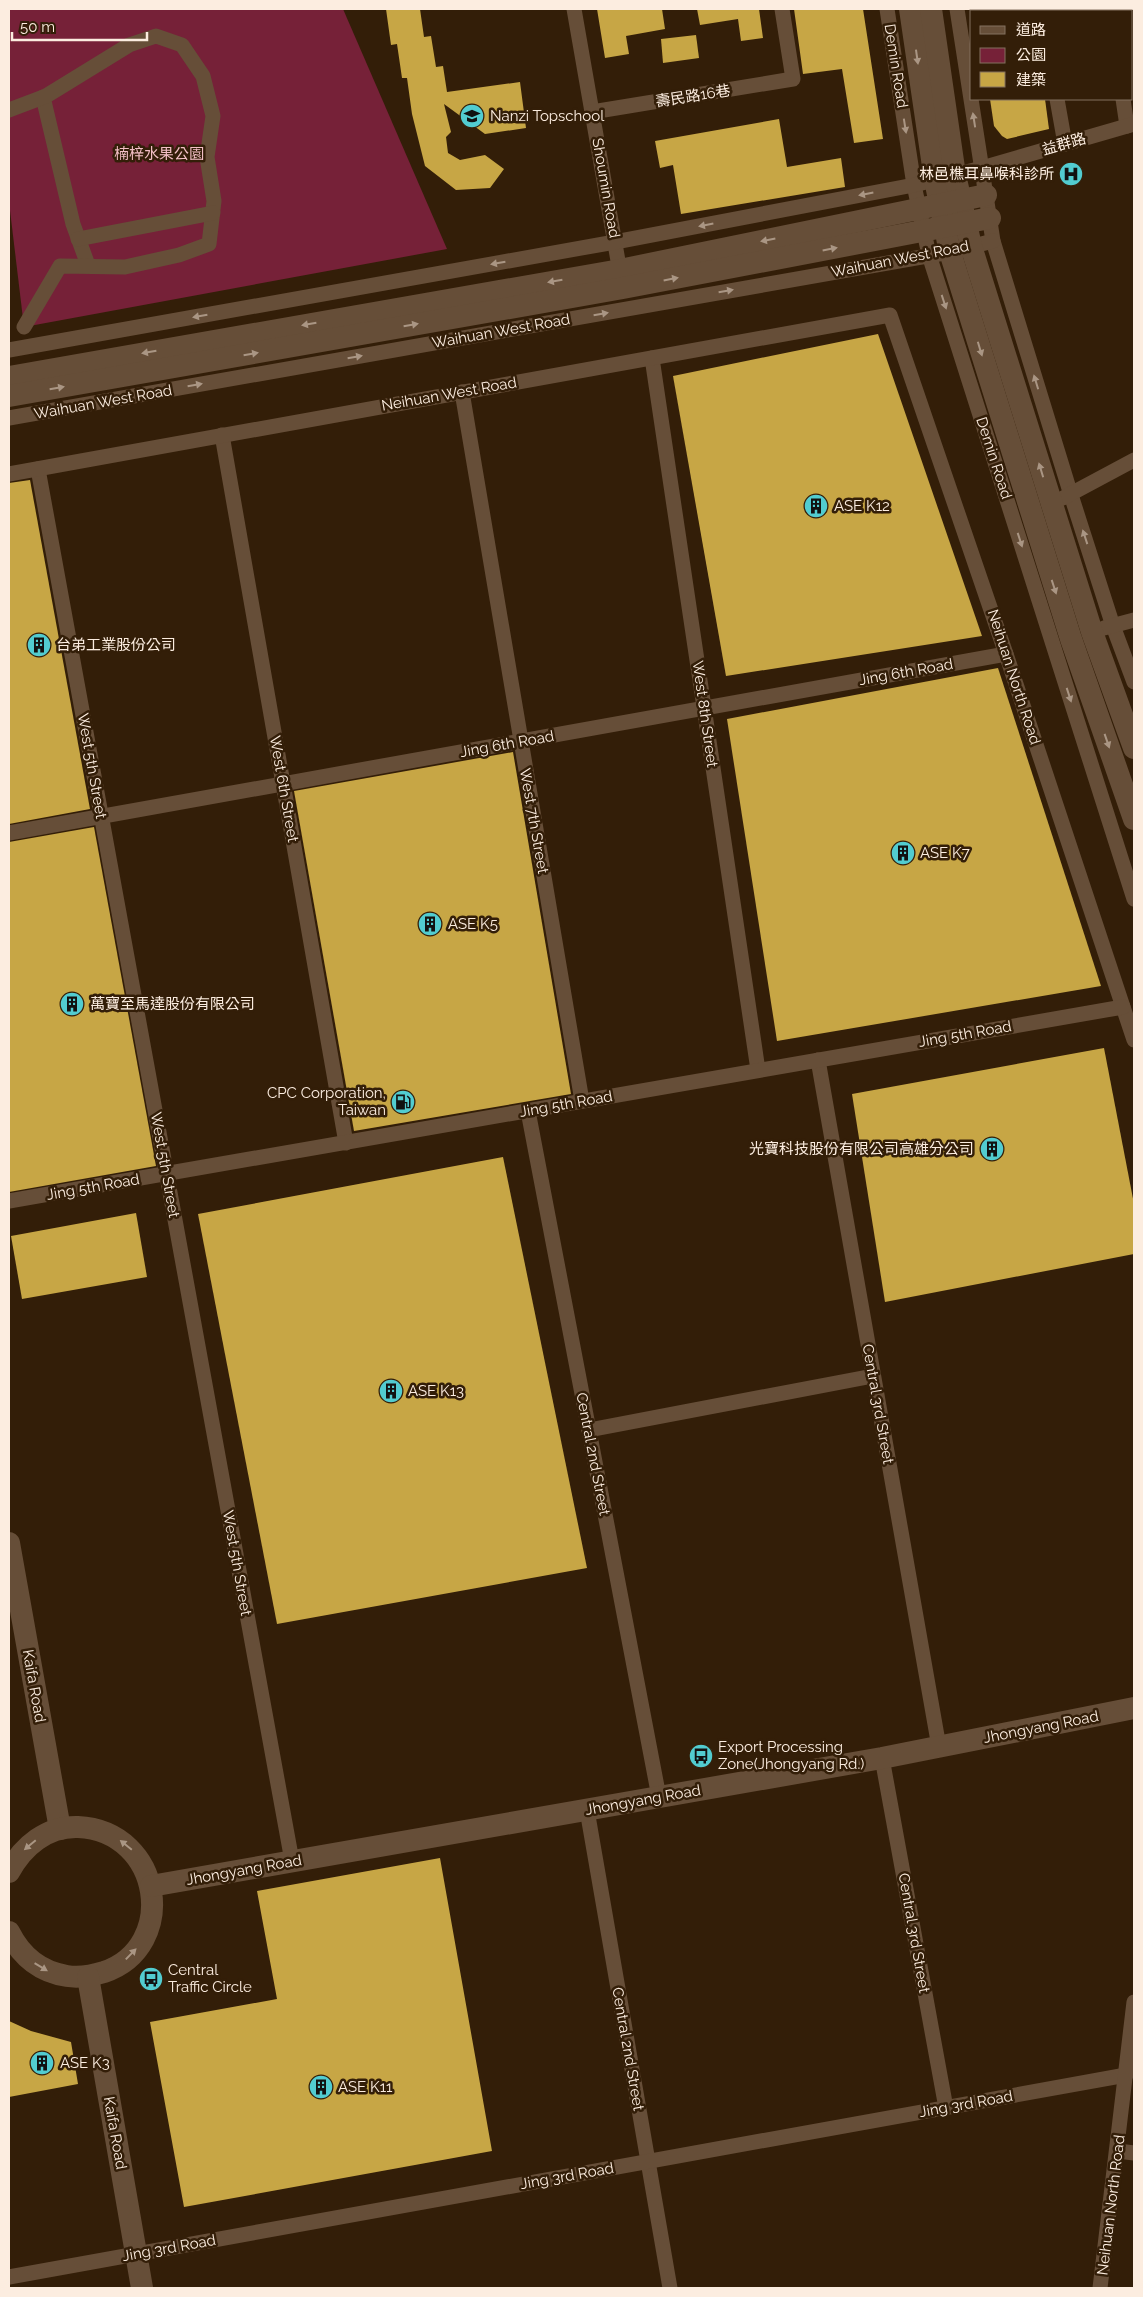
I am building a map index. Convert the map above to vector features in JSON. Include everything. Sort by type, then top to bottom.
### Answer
[{"type":"street","name":"Shoumin Road","points":[[574,9],[623,289]]},
{"type":"street","name":"壽民路16巷","points":[[592,112],[793,80],[782,9]]},
{"type":"street","name":"Demin Road","points":[[887,9],[914,185],[940,205],[950,251],[1061,498]]},
{"type":"street","name":"Demin Road","points":[[910,9],[945,178]]},
{"type":"street","name":"Demin Road","points":[[931,9],[945,178],[940,205],[950,251],[1021,513],[1128,858],[1134,899]]},
{"type":"street","name":"Demin Road","points":[[957,9],[970,92]]},
{"type":"street","points":[[9,110],[43,97],[129,45],[156,36],[182,45],[203,76],[213,116],[207,157],[214,200],[210,244],[179,255],[125,267],[60,266],[24,328]]},
{"type":"street","points":[[43,97],[78,239],[88,266]]},
{"type":"street","name":"Demin Road","points":[[971,100],[993,241],[1061,498],[1103,629],[1134,748]]},
{"type":"street","points":[[1058,100],[1065,144]]},
{"type":"street","points":[[1123,100],[1131,125]]},
{"type":"street","name":"益群路","points":[[945,178],[1131,125]]},
{"type":"street","points":[[9,350],[615,242],[945,178]]},
{"type":"street","name":"Waihuan West Road","points":[[9,396],[623,289],[940,205],[986,195]]},
{"type":"street","points":[[78,239],[212,212]]},
{"type":"street","name":"Waihuan West Road","points":[[9,418],[623,289],[990,218]]},
{"type":"street","name":"Waihuan West Road","points":[[9,377],[623,289],[950,251],[993,241]]},
{"type":"street","name":"Neihuan West Road","points":[[9,474],[890,315]]},
{"type":"street","name":"Neihuan North Road","points":[[890,315],[1006,654],[1134,1040]]},
{"type":"street","name":"West 8th Street","points":[[652,358],[758,1070]]},
{"type":"street","name":"West 7th Street","points":[[462,392],[582,1101]]},
{"type":"street","name":"West 6th Street","points":[[222,435],[346,1143]]},
{"type":"street","points":[[1021,513],[1061,498],[1134,460]]},
{"type":"street","name":"West 5th Street","points":[[38,468],[292,1861]]},
{"type":"street","points":[[1062,642],[1134,620]]},
{"type":"street","name":"Demin Road","points":[[1103,629],[1134,682]]},
{"type":"street","name":"Demin Road","points":[[1062,642],[1134,819]]},
{"type":"street","name":"Jing 6th Road","points":[[9,833],[1006,654]]},
{"type":"street","name":"Jing 5th Road","points":[[9,1201],[1123,1007]]},
{"type":"street","name":"Central 3rd Street","points":[[818,1060],[939,1747]]},
{"type":"street","name":"Central 2nd Street","points":[[528,1111],[659,1797]]},
{"type":"street","points":[[589,1430],[873,1376]]},
{"type":"street","name":"Kaifa Road","points":[[9,1548],[60,1828]]},
{"type":"street","name":"Jhongyang Road","points":[[151,1886],[882,1758],[1134,1708]]},
{"type":"street","name":"Central 3rd Street","points":[[882,1758],[946,2108]]},
{"type":"street","name":"Central 2nd Street","points":[[587,1810],[670,2288]]},
{"type":"street","points":[[9,1872],[27,1846],[42,1836],[60,1828],[90,1828],[112,1835],[128,1846],[137,1856],[146,1871],[151,1886],[152,1908],[148,1928],[136,1948],[124,1962],[112,1969],[88,1977],[74,1978],[56,1975],[44,1970],[27,1958],[16,1946],[9,1932]]},
{"type":"street","name":"Kaifa Road","points":[[88,1977],[142,2288]]},
{"type":"street","name":"Neihuan North Road","points":[[1100,2288],[1118,2151],[1134,2002]]},
{"type":"street","name":"Jing 3rd Road","points":[[9,2277],[1126,2075]]},
{"type":"street","points":[[1118,2151],[1134,2153]]},
{"type":"green space","name":"楠梓水果公園","points":[[9,9],[343,9],[447,249],[24,327],[9,202]]},
{"type":"building","points":[[386,9],[420,9],[424,37],[431,36],[436,67],[443,66],[447,92],[520,82],[526,128],[485,134],[444,104],[451,132],[446,137],[448,153],[460,160],[485,155],[504,169],[490,188],[456,190],[425,166],[412,114],[407,78],[402,78],[397,44],[391,45]]},
{"type":"building","points":[[597,9],[662,9],[665,29],[626,36],[629,54],[605,58]]},
{"type":"building","points":[[697,9],[759,9],[763,38],[741,41],[738,19],[700,25]]},
{"type":"building","points":[[794,9],[863,9],[883,139],[854,143],[842,69],[803,74]]},
{"type":"building","points":[[696,35],[699,58],[663,63],[661,39]]},
{"type":"building","points":[[990,100],[1045,100],[1049,129],[1007,139],[994,126]]},
{"type":"building","points":[[779,119],[787,167],[841,158],[845,187],[681,214],[673,165],[660,168],[655,141]]},
{"type":"building","name":"ASE K12","points":[[878,334],[982,636],[726,676],[673,376]]},
{"type":"building","name":"台弟工業股份公司","points":[[30,480],[90,809],[9,824],[9,483]]},
{"type":"building","name":"ASE K7","points":[[998,668],[1101,986],[777,1041],[727,719]]},
{"type":"building","name":"ASE K5","points":[[513,752],[571,1094],[354,1131],[294,791]]},
{"type":"building","name":"萬寶至馬達股份有限公司","points":[[94,827],[156,1166],[9,1192],[9,842]]},
{"type":"building","name":"光寶科技股份有限公司高雄分公司","points":[[1104,1048],[1134,1204],[1134,1254],[885,1302],[852,1094]]},
{"type":"building","name":"ASE K13","points":[[503,1157],[587,1568],[277,1624],[198,1214]]},
{"type":"building","points":[[136,1213],[147,1277],[22,1299],[11,1236]]},
{"type":"building","name":"ASE K11","points":[[440,1858],[492,2151],[184,2207],[150,2022],[277,1999],[257,1891]]},
{"type":"building","name":"ASE K3","points":[[9,2021],[31,2031],[71,2042],[78,2084],[9,2097]]},
{"type":"place","name":"Nanzi Topschool","points":[[472,116]]},
{"type":"place","name":"林邑樵耳鼻喉科診所","points":[[1071,174]]},
{"type":"place","name":"ASE K12","points":[[816,506]]},
{"type":"place","name":"台弟工業股份公司","points":[[39,645]]},
{"type":"place","name":"ASE K7","points":[[903,853]]},
{"type":"place","name":"ASE K5","points":[[430,924]]},
{"type":"place","name":"萬寶至馬達股份有限公司","points":[[72,1004]]},
{"type":"place","name":"CPC Corporation, Taiwan","points":[[403,1102]]},
{"type":"place","name":"光寶科技股份有限公司高雄分公司","points":[[992,1149]]},
{"type":"place","name":"ASE K13","points":[[391,1391]]},
{"type":"place","name":"Export Processing Zone(Jhongyang Rd.)","points":[[701,1756]]},
{"type":"place","name":"Central Traffic Circle","points":[[151,1979]]},
{"type":"place","name":"ASE K3","points":[[42,2063]]},
{"type":"place","name":"ASE K11","points":[[321,2087]]}]
